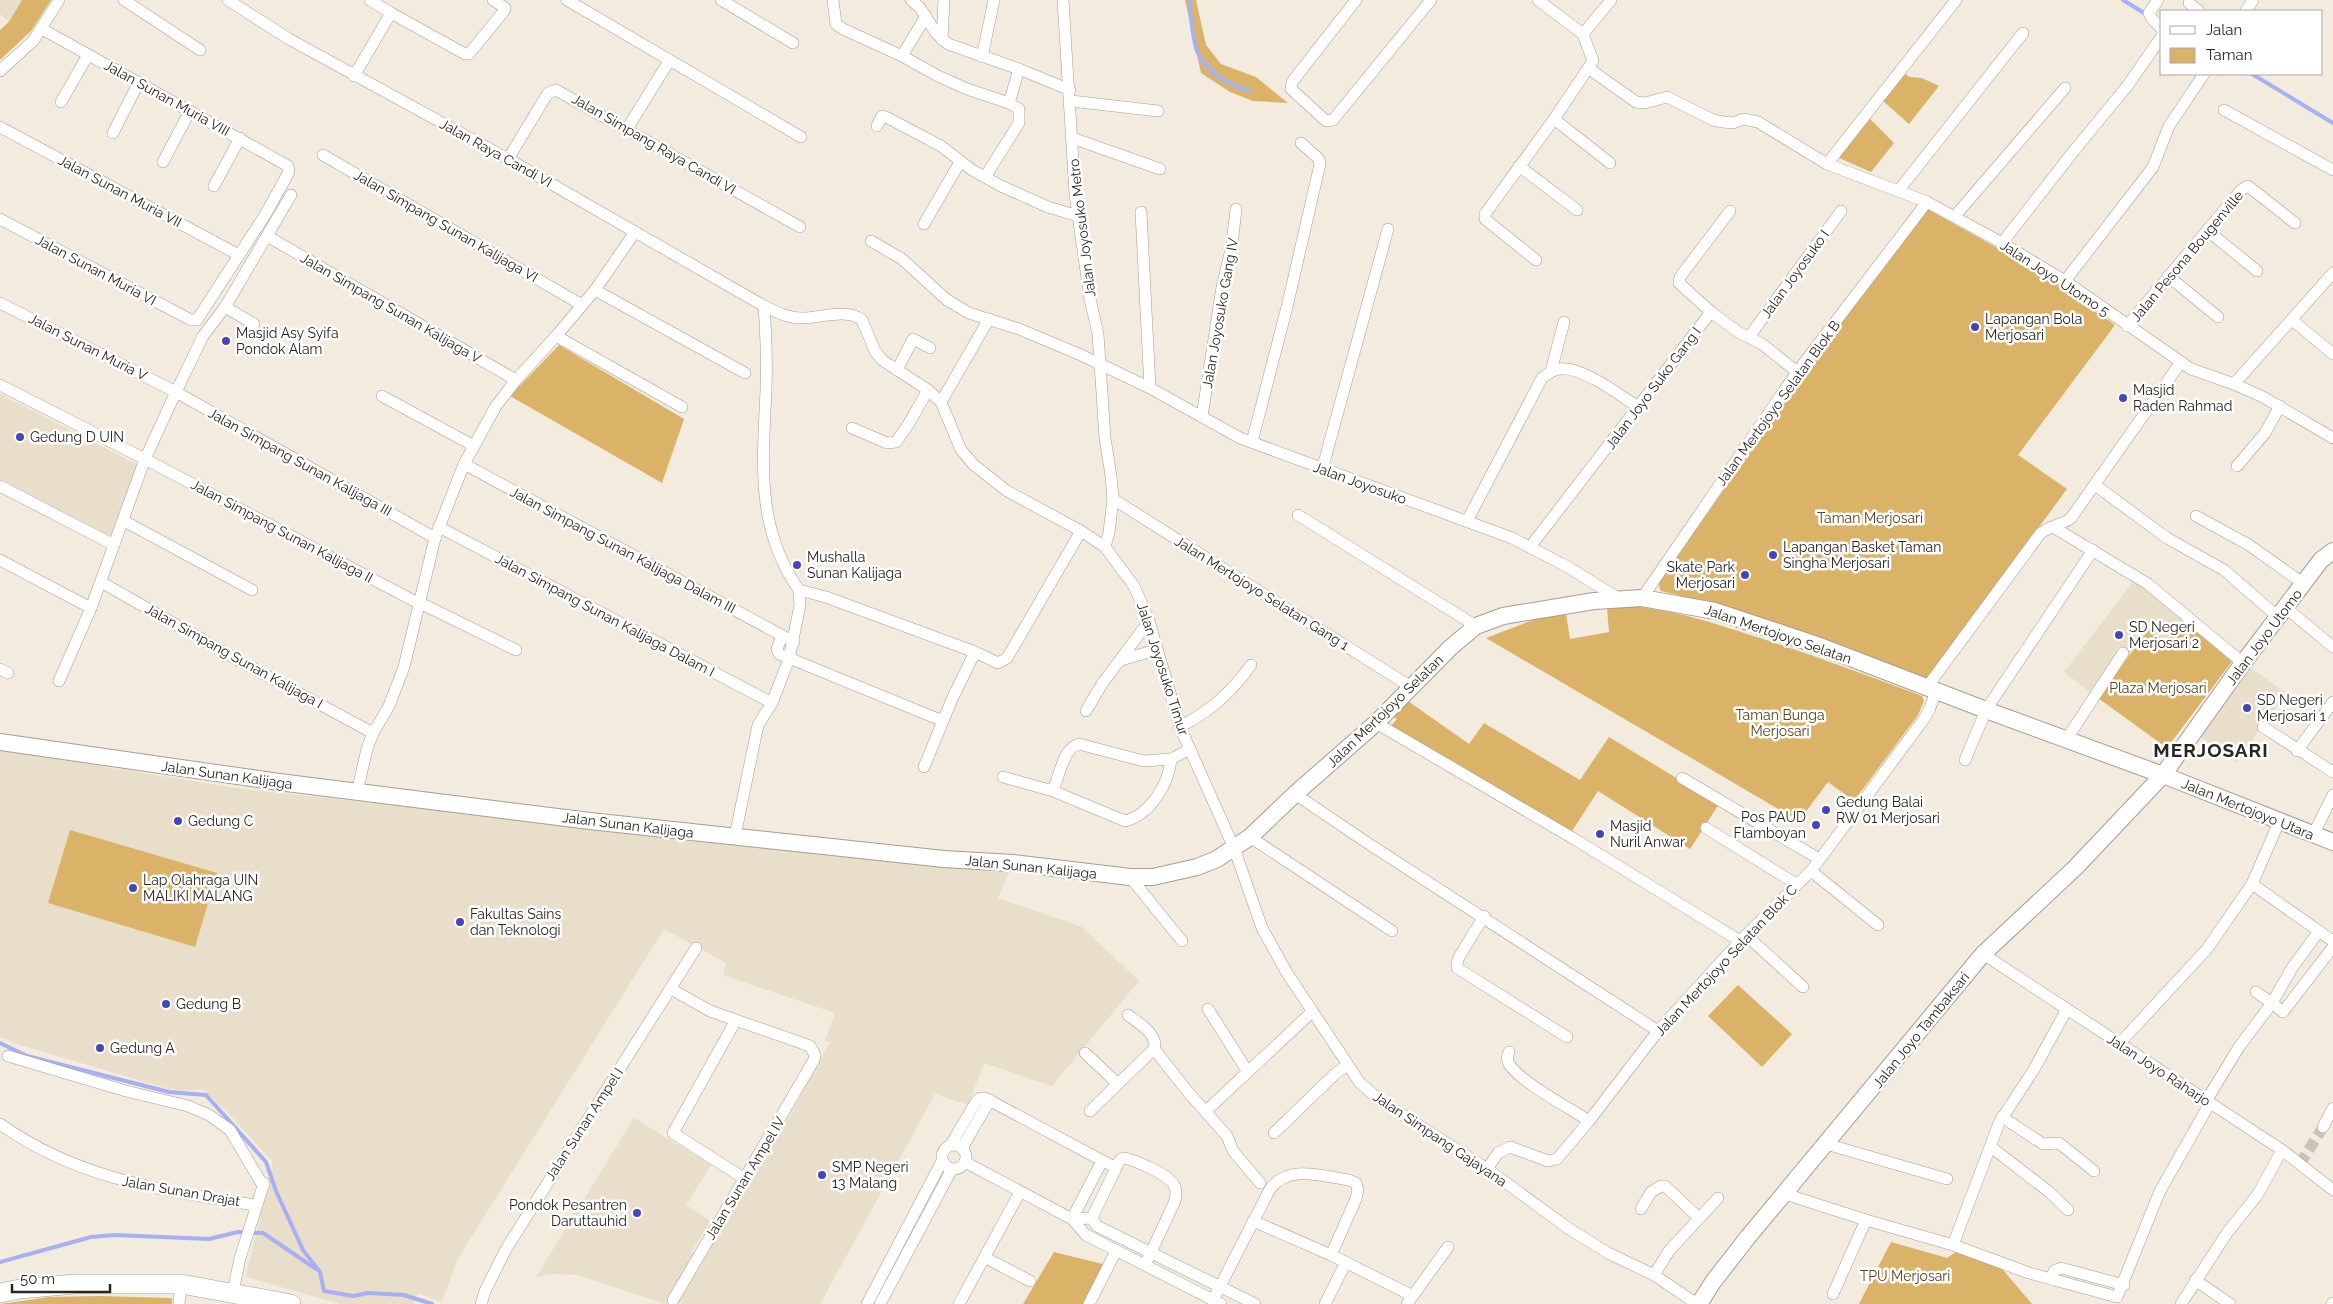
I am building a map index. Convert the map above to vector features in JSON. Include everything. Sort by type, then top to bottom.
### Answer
[{"type":"main road","name":"Jalan Joyo Utomo","points":[[2163,775],[2243,663],[2321,560],[2333,551]]},
{"type":"main road","name":"Jalan Mertojoyo Selatan","points":[[1250,837],[1295,794],[1376,723],[1457,641],[1476,626],[1503,616],[1594,601],[1642,598],[1715,611],[1817,646],[2163,775]]},
{"type":"main road","name":"Jalan Sunan Kalijaga","points":[[0,742],[357,792],[600,822],[1130,877],[1178,873],[1217,859],[1250,837]]},
{"type":"main road","name":"Jalan Mertojoyo Utara","points":[[2163,775],[2333,842]]},
{"type":"main road","name":"Jalan Joyo Tambaksari","points":[[1698,1304],[1713,1282],[1983,954],[2076,868],[2163,775]]},
{"type":"main road","points":[[0,1293],[20,1288],[75,1284],[181,1284],[291,1304]]},
{"type":"street","points":[[0,71],[33,41],[59,0]]},
{"type":"street","points":[[124,0],[200,50]]},
{"type":"street","name":"Jalan Raya Candi VI","points":[[228,0],[289,39],[508,159],[764,306]]},
{"type":"street","points":[[370,0],[469,54],[504,11],[505,8],[492,0]]},
{"type":"street","points":[[567,0],[801,137]]},
{"type":"street","points":[[721,0],[793,43]]},
{"type":"street","points":[[833,0],[836,24],[843,29],[968,89],[1009,103],[1019,109],[1019,123],[985,177]]},
{"type":"street","points":[[911,0],[926,16],[942,40],[982,57],[1019,69],[1070,96],[1158,111]]},
{"type":"street","points":[[942,40],[944,0]]},
{"type":"street","points":[[982,57],[994,0]]},
{"type":"street","name":"Jalan Joyosuko Metro","points":[[1064,0],[1078,216],[1098,334],[1105,438],[1113,499],[1109,532],[1105,546]]},
{"type":"street","points":[[1356,0],[1292,82],[1291,89],[1326,121],[1333,120],[1431,0]]},
{"type":"street","points":[[1583,34],[1611,0]]},
{"type":"street","points":[[1826,164],[1956,0]]},
{"type":"street","points":[[2158,0],[2150,13],[2152,19],[2160,27]]},
{"type":"street","points":[[1536,260],[1484,217],[1486,211],[1518,166],[1554,119],[1592,61],[1583,34],[1542,1]]},
{"type":"street","points":[[2188,3],[2198,10]]},
{"type":"street","points":[[354,76],[391,13]]},
{"type":"street","points":[[902,56],[926,16]]},
{"type":"street","name":"Jalan Sunan Muria VIII","points":[[42,29],[288,166],[289,169],[269,207],[239,255]]},
{"type":"street","points":[[1899,190],[2023,33]]},
{"type":"street","points":[[2002,243],[2128,85],[2160,39]]},
{"type":"street","points":[[61,102],[88,55]]},
{"type":"street","points":[[627,129],[669,61]]},
{"type":"street","name":"Jalan Joyo Utomo 5","points":[[1588,68],[1640,103],[1667,97],[1712,120],[1733,122],[1743,119],[1758,122],[1826,164],[1899,190],[1924,207],[1955,216],[2065,281],[2191,369],[2234,384],[2280,406],[2333,438]]},
{"type":"street","points":[[1009,103],[1019,69]]},
{"type":"street","points":[[2065,281],[2153,167],[2169,126],[2203,75]]},
{"type":"street","points":[[113,133],[139,82]]},
{"type":"street","points":[[1955,216],[2065,88]]},
{"type":"street","name":"Jalan Simpang Raya Candi VI","points":[[508,159],[548,94],[553,90],[562,92],[800,227]]},
{"type":"street","points":[[2224,110],[2333,170]]},
{"type":"street","points":[[163,162],[190,111]]},
{"type":"street","points":[[877,126],[882,116],[886,117],[940,146],[960,162],[985,177],[1032,200],[1078,216]]},
{"type":"street","points":[[1554,119],[1610,163]]},
{"type":"street","name":"Jalan Sunan Muria VII","points":[[0,127],[239,255]]},
{"type":"street","points":[[214,186],[240,138]]},
{"type":"street","points":[[1072,138],[1160,169]]},
{"type":"street","points":[[1252,442],[1289,298],[1320,164],[1319,159],[1302,143]]},
{"type":"street","name":"Jalan Simpang Sunan Kalijaga VI","points":[[323,155],[582,304]]},
{"type":"street","points":[[924,224],[960,162]]},
{"type":"street","points":[[1518,166],[1577,210]]},
{"type":"street","name":"Jalan Pesona Bougenville","points":[[2127,326],[2241,190],[2248,186],[2295,223]]},
{"type":"street","points":[[59,680],[91,608],[145,459],[176,392],[204,336],[225,307],[291,195]]},
{"type":"street","name":"Jalan Mertojoyo Selatan Blok B","points":[[1642,598],[1797,372],[1924,207]]},
{"type":"street","name":"Jalan Joyosuko Gang IV","points":[[1202,417],[1222,287],[1232,245],[1236,209]]},
{"type":"street","points":[[1730,211],[1680,277],[1679,283],[1711,312],[1738,332],[1762,344],[1797,372]]},
{"type":"street","name":"Jalan Joyosuko I","points":[[1749,337],[1841,211]]},
{"type":"street","points":[[1141,212],[1150,388]]},
{"type":"street","name":"Jalan Sunan Muria VI","points":[[0,220],[191,320],[197,320],[201,315],[239,255]]},
{"type":"street","points":[[1322,470],[1388,230]]},
{"type":"street","points":[[2207,230],[2257,272]]},
{"type":"street","points":[[357,792],[371,732],[388,706],[404,667],[437,533],[464,464],[496,406],[516,380],[595,290],[635,232]]},
{"type":"street","name":"Jalan Simpang Sunan Kalijaga V","points":[[266,236],[516,380]]},
{"type":"street","name":"Jalan Joyosuko","points":[[870,241],[902,259],[956,306],[969,313],[1043,339],[1100,364],[1150,388],[1240,438],[1322,470],[1512,538],[1621,600]]},
{"type":"street","points":[[2234,384],[2333,273]]},
{"type":"street","points":[[2168,276],[2218,317]]},
{"type":"street","points":[[595,290],[745,373]]},
{"type":"street","name":"Jalan Sunan Muria V","points":[[0,303],[176,392]]},
{"type":"street","points":[[735,836],[758,725],[772,703],[789,660],[800,605],[799,590],[777,551],[765,494],[762,459],[766,387],[764,306]]},
{"type":"street","name":"Jalan Joyosuko Timur","points":[[764,306],[789,316],[801,318],[856,316],[862,320],[875,352],[882,360],[928,390],[942,402],[958,444],[974,465],[1026,502],[1105,546],[1134,586],[1149,621],[1180,727],[1234,848]]},
{"type":"street","points":[[225,307],[254,324]]},
{"type":"street","name":"Jalan Joyo Suko Gang I","points":[[1530,547],[1639,408],[1711,312]]},
{"type":"street","points":[[942,402],[989,319]]},
{"type":"street","points":[[2292,320],[2333,354]]},
{"type":"street","points":[[1551,371],[1564,322]]},
{"type":"street","points":[[556,336],[682,407]]},
{"type":"street","points":[[897,370],[913,339],[930,348]]},
{"type":"street","name":"Jalan Mertojoyo Selatan Blok C","points":[[1487,1169],[1498,1153],[1510,1148],[1552,1161],[1557,1159],[1589,1121],[1658,1031],[1743,938],[1811,871],[1924,719],[1930,708],[1931,689],[2040,534],[2044,530],[2071,518],[2181,362]]},
{"type":"street","points":[[1467,521],[1542,378],[1551,371],[1560,368],[1569,369],[1594,379],[1639,408]]},
{"type":"street","name":"Jalan Simpang Sunan Kalijaga II","points":[[0,385],[420,603],[516,650]]},
{"type":"street","points":[[852,428],[887,442],[896,442],[928,390]]},
{"type":"street","name":"Jalan Simpang Sunan Kalijaga III","points":[[176,392],[425,532],[437,533]]},
{"type":"street","points":[[382,396],[474,446]]},
{"type":"street","points":[[2237,466],[2265,433],[2280,406]]},
{"type":"street","name":"Jalan Simpang Sunan Kalijaga Dalam III","points":[[464,464],[794,642]]},
{"type":"street","points":[[2095,485],[2167,538],[2224,570],[2333,647]]},
{"type":"street","points":[[0,486],[114,545]]},
{"type":"street","name":"Jalan Mertojoyo Selatan Gang 1","points":[[1113,499],[1411,687]]},
{"type":"street","points":[[1298,515],[1476,626]]},
{"type":"street","points":[[2196,516],[2249,545],[2304,584]]},
{"type":"street","points":[[124,521],[252,590]]},
{"type":"street","points":[[2053,527],[2148,584],[2243,663]]},
{"type":"street","points":[[799,590],[826,597],[975,652],[998,663],[1007,658],[1080,531]]},
{"type":"street","name":"Jalan Simpang Sunan Kalijaga Dalam I","points":[[437,533],[772,703]]},
{"type":"street","points":[[1965,760],[1986,710],[2093,550]]},
{"type":"street","points":[[0,560],[91,608]]},
{"type":"street","name":"Jalan Simpang Sunan Kalijaga I","points":[[101,582],[371,732]]},
{"type":"street","points":[[1086,711],[1102,684],[1149,621]]},
{"type":"street","points":[[782,636],[777,649],[779,654],[789,660],[942,720]]},
{"type":"street","points":[[1121,660],[1156,650]]},
{"type":"street","points":[[924,767],[942,720],[975,652]]},
{"type":"street","points":[[2066,740],[2122,653]]},
{"type":"street","points":[[1180,727],[1207,712],[1224,698],[1251,665]]},
{"type":"street","points":[[2297,751],[2333,702]]},
{"type":"street","points":[[1376,723],[1743,938],[1803,987]]},
{"type":"street","points":[[2264,728],[2297,751],[2333,772]]},
{"type":"street","points":[[1053,791],[1069,749],[1074,745],[1079,744],[1144,761],[1171,759],[1190,750]]},
{"type":"street","points":[[1003,776],[1053,791],[1117,820],[1131,820],[1147,809],[1165,782],[1170,771],[1171,759]]},
{"type":"street","points":[[1682,778],[1819,859]]},
{"type":"street","points":[[1295,794],[1658,1031]]},
{"type":"street","points":[[2313,835],[2333,795]]},
{"type":"street","points":[[2119,1044],[2196,962],[2252,884],[2279,822]]},
{"type":"street","points":[[1706,828],[1796,884]]},
{"type":"street","points":[[1250,837],[1392,931]]},
{"type":"street","name":"Jalan Simpang Gajayana","points":[[1234,848],[1262,928],[1312,1012],[1360,1083],[1381,1101],[1487,1169],[1584,1238],[1608,1253],[1654,1276],[1698,1304]]},
{"type":"street","points":[[1811,871],[1878,925]]},
{"type":"street","points":[[1130,877],[1182,941]]},
{"type":"street","points":[[2252,884],[2333,941]]},
{"type":"street","points":[[1484,916],[1459,957],[1458,968],[1567,1036]]},
{"type":"street","points":[[1785,1194],[1866,1220],[1953,1244],[2051,1279],[2115,1298],[2120,1295],[2160,1191],[2208,1102],[2239,1047],[2272,1004],[2298,959],[2319,931]]},
{"type":"street","points":[[2256,992],[2282,1012],[2333,947]]},
{"type":"street","name":"Jalan Sunan Ampel I","points":[[481,1304],[485,1291],[506,1249],[696,948]]},
{"type":"street","name":"Jalan Joyo Raharjo","points":[[1983,954],[2282,1150],[2333,1190]]},
{"type":"street","points":[[671,989],[710,1011],[736,1020],[673,1131],[674,1135],[745,1179]]},
{"type":"street","points":[[1208,1009],[1248,1072]]},
{"type":"street","points":[[1953,1244],[2002,1117],[2033,1071],[2067,1010]]},
{"type":"street","points":[[1206,1111],[1312,1012]]},
{"type":"street","points":[[1090,1111],[1117,1082],[1154,1049],[1156,1043],[1154,1037],[1128,1015]]},
{"type":"street","name":"Jalan Sunan Ampel IV","points":[[673,1300],[814,1060],[815,1054],[810,1046],[736,1020]]},
{"type":"street","points":[[1154,1049],[1188,1092],[1227,1136],[1233,1151],[1260,1183]]},
{"type":"street","points":[[1509,1052],[1507,1057],[1509,1064],[1527,1081],[1589,1121]]},
{"type":"street","points":[[1084,1053],[1117,1082]]},
{"type":"street","points":[[8,1056],[188,1106],[209,1115],[227,1126],[264,1184],[255,1205]]},
{"type":"street","points":[[1274,1133],[1335,1074],[1347,1065]]},
{"type":"street","points":[[950,1146],[955,1145],[962,1148],[966,1154],[965,1162],[960,1168],[952,1169],[944,1166],[942,1154],[950,1146],[980,1098],[990,1100],[1116,1168]]},
{"type":"street","points":[[962,1148],[990,1100]]},
{"type":"street","points":[[2323,1127],[2333,1108]]},
{"type":"street","points":[[2002,1117],[2042,1144],[2059,1143],[2094,1172]]},
{"type":"street","name":"Jalan Sunan Drajat","points":[[0,1124],[50,1154],[115,1179],[153,1189],[255,1205],[240,1258],[233,1292]]},
{"type":"street","points":[[1826,1144],[1947,1178]]},
{"type":"street","points":[[1991,1147],[2048,1191],[2068,1210]]},
{"type":"street","points":[[2181,1304],[2227,1233],[2258,1194],[2282,1150]]},
{"type":"street","points":[[1092,1218],[1120,1160],[1124,1158],[1130,1159],[1167,1178],[1174,1185],[1175,1201],[1145,1265]]},
{"type":"street","points":[[867,1304],[942,1161]]},
{"type":"street","points":[[1072,1219],[1102,1161]]},
{"type":"street","points":[[965,1162],[1072,1219],[1086,1235],[1145,1265],[1208,1301]]},
{"type":"street","points":[[880,1304],[900,1263],[952,1169]]},
{"type":"street","points":[[1208,1301],[1219,1287],[1270,1189],[1277,1180],[1287,1175],[1299,1173],[1349,1180],[1356,1183],[1358,1190],[1331,1255]]},
{"type":"street","points":[[1641,1209],[1651,1192],[1661,1186],[1665,1186],[1699,1218]]},
{"type":"street","points":[[959,1304],[986,1258],[1020,1192]]},
{"type":"street","points":[[1654,1276],[1669,1251],[1718,1198]]},
{"type":"street","points":[[1072,1219],[1092,1218]]},
{"type":"street","points":[[1092,1218],[1097,1226],[1255,1304]]},
{"type":"street","points":[[1833,1294],[1866,1220]]},
{"type":"street","points":[[1253,1221],[1346,1262],[1409,1300],[1448,1247]]},
{"type":"street","points":[[1131,1258],[1137,1245]]},
{"type":"street","points":[[1089,1304],[1116,1251]]},
{"type":"street","points":[[890,1258],[900,1263]]},
{"type":"street","points":[[986,1258],[1030,1281]]},
{"type":"street","points":[[1325,1304],[1346,1262]]},
{"type":"street","points":[[2195,1280],[2230,1304]]},
{"type":"street","points":[[1208,1282],[1208,1301]]},
{"type":"street","points":[[179,1304],[181,1284]]},
{"type":"shaded area","points":[[0,0],[22,0],[9,22],[0,14]]},
{"type":"shaded area","points":[[0,394],[138,465],[113,537],[0,479]]},
{"type":"shaded area","name":"SD Negeri Merjosari 2","points":[[2136,578],[2187,618],[2166,642],[2149,629],[2098,698],[2064,672]]},
{"type":"shaded area","name":"SD Negeri Merjosari 1","points":[[2248,666],[2286,693],[2236,763],[2199,736]]},
{"type":"shaded area","points":[[0,750],[242,789],[1009,871],[998,898],[1082,927],[1139,981],[1052,1086],[984,1063],[968,1105],[935,1094],[820,1304],[682,1304],[678,1302],[789,1117],[830,1042],[825,1041],[835,1013],[723,975],[726,963],[664,929],[457,1260],[442,1302],[418,1293],[413,1304],[340,1304],[246,1277],[273,1162],[203,1089],[186,1091],[169,1089],[20,1045],[0,1037]]},
{"type":"shaded area","name":"Pondok Pesantren Daruttauhid","points":[[634,1118],[711,1165],[686,1205],[710,1221],[691,1253],[694,1255],[666,1304],[577,1275],[552,1274],[536,1277]]},
{"type":"green space","points":[[22,0],[51,0],[31,31],[0,60],[0,30],[9,22]]},
{"type":"green space","points":[[1185,0],[1196,0],[1206,45],[1221,64],[1256,77],[1288,103],[1253,101],[1230,92],[1201,73]]},
{"type":"green space","points":[[1903,73],[1910,77],[1922,78],[1939,86],[1909,124],[1882,100]]},
{"type":"green space","points":[[1867,116],[1894,143],[1871,172],[1837,157]]},
{"type":"green space","name":"Taman Merjosari","points":[[1929,210],[2049,277],[2115,325],[2018,455],[2067,489],[1928,678],[1924,680],[1714,604],[1661,591],[1659,586],[1660,581],[1842,321],[1926,211]]},
{"type":"green space","points":[[559,345],[684,419],[662,483],[510,396]]},
{"type":"green space","name":"Taman Bunga Merjosari","points":[[1627,606],[1677,613],[1757,637],[1840,665],[1922,696],[1924,701],[1918,715],[1854,801],[1828,782],[1799,821],[1486,638],[1536,619],[1566,614],[1570,639],[1609,632],[1607,608]]},
{"type":"green space","name":"Plaza Merjosari","points":[[2187,618],[2233,660],[2167,748],[2098,698],[2149,629],[2166,642]]},
{"type":"green space","points":[[1408,701],[1469,744],[1484,723],[1580,780],[1609,737],[1719,804],[1690,849],[1598,791],[1570,834],[1389,728],[1397,719],[1392,716]]},
{"type":"green space","name":"Lap Olahraga UIN MALIKI MALANG","points":[[70,830],[217,873],[195,947],[48,903]]},
{"type":"green space","points":[[1738,985],[1792,1034],[1762,1067],[1708,1016]]},
{"type":"green space","name":"TPU Merjosari","points":[[1891,1242],[1947,1258],[1959,1250],[2003,1270],[2032,1304],[1859,1304]]},
{"type":"green space","points":[[1054,1252],[1103,1264],[1083,1304],[1023,1304]]},
{"type":"green space","points":[[49,1297],[172,1298],[172,1304],[0,1304]]},
{"type":"waterway","points":[[1189,0],[1194,42],[1202,60],[1220,78],[1250,91]]},
{"type":"waterway","points":[[2123,0],[2144,13]]},
{"type":"waterway","points":[[2254,75],[2333,123]]},
{"type":"waterway","points":[[0,1043],[27,1056],[169,1092],[206,1095],[266,1162],[276,1191],[303,1250],[320,1272],[324,1291],[353,1296],[368,1293],[404,1295],[432,1304]]},
{"type":"waterway","points":[[0,1262],[91,1237],[114,1235],[209,1239],[238,1232],[263,1233],[316,1269]]},
{"type":"tunnel","points":[[2300,1164],[2323,1127]]},
{"type":"place","name":"Lapangan Bola Merjosari","points":[[1975,327]]},
{"type":"place","name":"Masjid Asy Syifa Pondok Alam","points":[[226,341]]},
{"type":"place","name":"Masjid Raden Rahmad","points":[[2123,398]]},
{"type":"place","name":"Gedung D UIN","points":[[20,437]]},
{"type":"place","name":"Lapangan Basket Taman Singha Merjosari","points":[[1773,555]]},
{"type":"place","name":"Mushalla Sunan Kalijaga","points":[[797,565]]},
{"type":"place","name":"Skate Park Merjosari","points":[[1745,575]]},
{"type":"place","name":"SD Negeri Merjosari 2","points":[[2119,635]]},
{"type":"place","name":"SD Negeri Merjosari 1","points":[[2247,708]]},
{"type":"place","name":"Gedung Balai RW 01 Merjosari","points":[[1826,810]]},
{"type":"place","name":"Gedung C","points":[[178,821]]},
{"type":"place","name":"Pos PAUD Flamboyan","points":[[1816,825]]},
{"type":"place","name":"Masjid Nuril Anwar","points":[[1600,834]]},
{"type":"place","name":"Lap Olahraga UIN MALIKI MALANG","points":[[133,888]]},
{"type":"place","name":"Fakultas Sains dan Teknologi","points":[[460,922]]},
{"type":"place","name":"Gedung B","points":[[166,1004]]},
{"type":"place","name":"Gedung A","points":[[100,1048]]},
{"type":"place","name":"SMP Negeri 13 Malang","points":[[822,1175]]},
{"type":"place","name":"Pondok Pesantren Daruttauhid","points":[[637,1213]]},
{"type":"district","name":"MERJOSARI","points":[[2211,750]]}]
